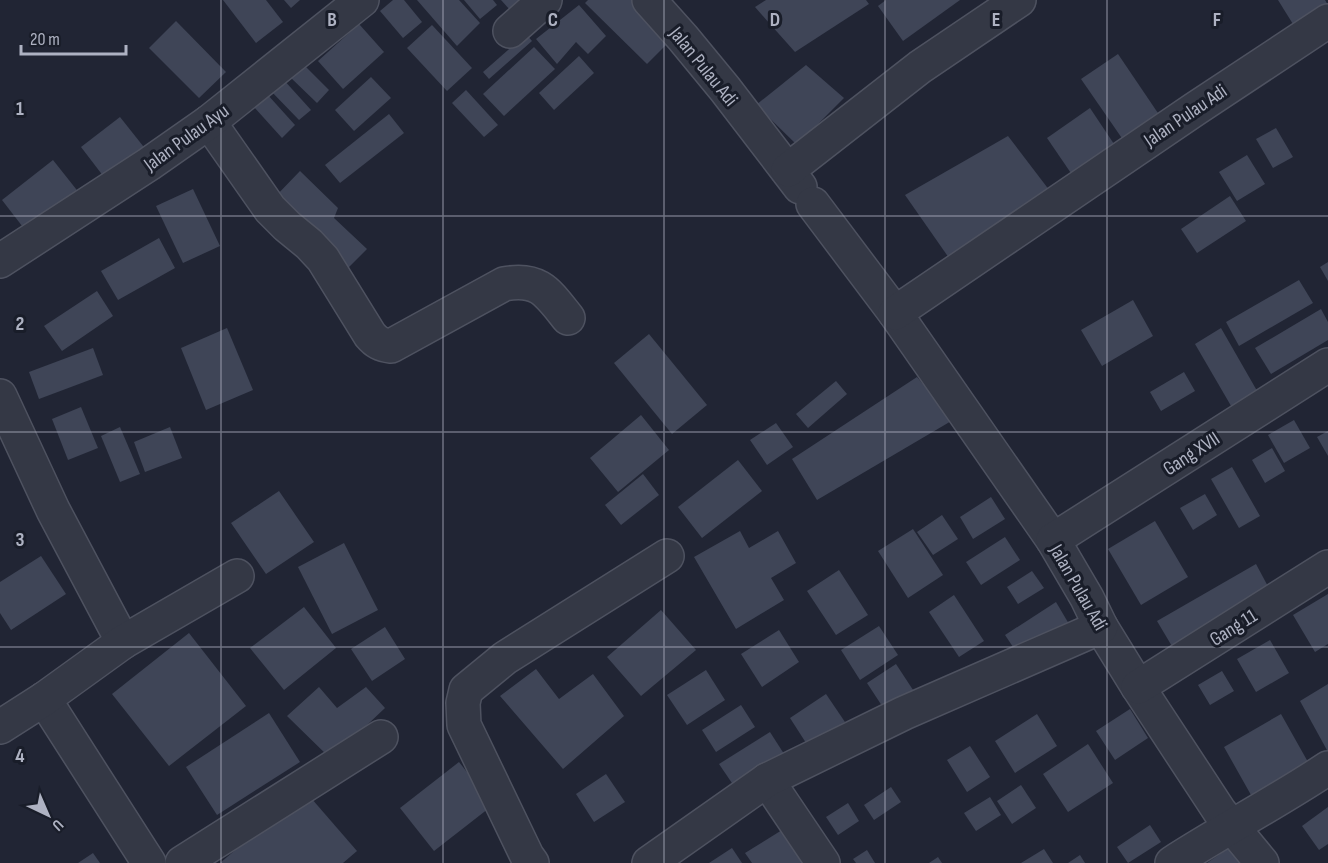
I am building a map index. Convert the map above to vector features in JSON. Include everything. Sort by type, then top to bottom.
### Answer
[{"type":"street","name":"Jalan Pulau Ayu","points":[[0,261],[209,122],[362,0]]},
{"type":"street","points":[[510,31],[545,0]]},
{"type":"street","name":"Jalan Pulau Adi","points":[[649,0],[683,38],[801,188],[895,313],[1053,540],[1101,627],[1220,812],[1263,863]]},
{"type":"street","points":[[801,188],[920,67],[1019,0]]},
{"type":"street","name":"Jalan Pulau Adi","points":[[895,313],[1195,108],[1328,21]]},
{"type":"street","points":[[209,122],[270,209],[323,259],[376,342],[391,346],[504,284],[516,281],[532,283],[547,292],[568,318]]},
{"type":"street","name":"Gang XVII","points":[[1053,540],[1328,365]]},
{"type":"street","points":[[0,396],[53,510],[123,642]]},
{"type":"street","points":[[532,863],[464,725],[463,703],[466,690],[505,658],[667,556]]},
{"type":"street","name":"Gang 11","points":[[1138,687],[1328,567]]},
{"type":"street","points":[[0,727],[44,699],[123,642],[237,576]]},
{"type":"street","points":[[649,863],[767,780],[904,713],[1101,627]]},
{"type":"street","points":[[44,699],[149,863]]},
{"type":"street","points":[[182,863],[381,737]]},
{"type":"street","points":[[1172,863],[1328,768]]},
{"type":"street","points":[[767,780],[823,863]]},
{"type":"building","points":[[223,0],[266,0],[283,22],[256,43]]},
{"type":"building","points":[[284,0],[300,0],[291,8]]},
{"type":"building","points":[[393,0],[404,0],[422,22],[403,38],[380,11]]},
{"type":"building","points":[[417,0],[459,0],[480,23],[457,46]]},
{"type":"building","points":[[464,0],[493,0],[497,5],[480,19]]},
{"type":"building","points":[[501,0],[520,0],[510,10]]},
{"type":"building","points":[[588,0],[641,0],[676,35],[647,64],[585,3]]},
{"type":"building","points":[[766,0],[866,0],[869,4],[795,52],[755,7]]},
{"type":"building","points":[[886,0],[960,0],[903,41],[878,6]]},
{"type":"building","points":[[1278,0],[1325,0],[1328,5],[1296,29]]},
{"type":"building","points":[[579,5],[606,36],[588,54],[576,42],[557,64],[536,39]]},
{"type":"building","points":[[176,21],[226,72],[199,98],[149,48]]},
{"type":"building","points":[[359,24],[384,52],[343,89],[318,61]]},
{"type":"building","points":[[432,25],[472,68],[447,91],[407,48]]},
{"type":"building","points":[[526,34],[532,41],[489,79],[483,72]]},
{"type":"building","points":[[534,47],[555,69],[504,116],[483,94]]},
{"type":"building","points":[[1118,54],[1164,122],[1128,147],[1081,79]]},
{"type":"building","points":[[579,56],[594,73],[554,110],[539,93]]},
{"type":"building","points":[[302,63],[329,90],[317,103],[289,76]]},
{"type":"building","points":[[806,65],[844,98],[797,145],[756,105]]},
{"type":"building","points":[[371,77],[391,98],[354,131],[335,110]]},
{"type":"building","points":[[282,78],[311,110],[299,120],[269,89]]},
{"type":"building","points":[[466,90],[498,125],[484,137],[452,103]]},
{"type":"building","points":[[267,94],[295,125],[282,138],[253,106]]},
{"type":"building","points":[[1090,108],[1120,153],[1077,182],[1047,138]]},
{"type":"building","points":[[389,114],[404,133],[340,183],[325,165]]},
{"type":"building","points":[[120,117],[147,151],[107,181],[81,147]]},
{"type":"building","points":[[1276,128],[1293,157],[1273,168],[1256,139]]},
{"type":"building","points":[[1008,136],[1053,195],[949,258],[905,195]]},
{"type":"building","points":[[1247,155],[1265,184],[1237,201],[1219,172]]},
{"type":"building","points":[[53,160],[80,194],[29,235],[2,200]]},
{"type":"building","points":[[300,171],[338,208],[334,218],[367,249],[347,269],[274,198]]},
{"type":"building","points":[[193,189],[220,246],[183,263],[156,206]]},
{"type":"building","points":[[1230,196],[1246,221],[1197,253],[1181,229]]},
{"type":"building","points":[[159,238],[175,268],[118,300],[101,271]]},
{"type":"building","points":[[1328,262],[1328,281],[1320,267]]},
{"type":"building","points":[[1299,280],[1313,303],[1239,346],[1226,322]]},
{"type":"building","points":[[97,291],[113,316],[62,351],[44,326]]},
{"type":"building","points":[[1133,300],[1153,336],[1102,366],[1081,330]]},
{"type":"building","points":[[1321,309],[1328,322],[1328,340],[1271,374],[1255,348]]},
{"type":"building","points":[[227,328],[253,390],[206,410],[181,348]]},
{"type":"building","points":[[1221,328],[1260,396],[1234,411],[1195,344]]},
{"type":"building","points":[[649,334],[707,405],[672,434],[614,363]]},
{"type":"building","points":[[93,348],[103,375],[39,399],[29,372]]},
{"type":"building","points":[[1184,372],[1195,391],[1161,411],[1150,392]]},
{"type":"building","points":[[917,377],[953,420],[817,500],[792,459]]},
{"type":"building","points":[[836,381],[847,394],[808,428],[796,414]]},
{"type":"building","points":[[81,407],[98,448],[68,460],[52,419]]},
{"type":"building","points":[[641,415],[669,450],[618,492],[590,458]]},
{"type":"building","points":[[1294,420],[1310,448],[1284,463],[1268,435]]},
{"type":"building","points":[[776,423],[793,447],[767,465],[750,440]]},
{"type":"building","points":[[120,427],[140,474],[120,482],[101,436]]},
{"type":"building","points":[[170,427],[182,458],[145,472],[134,442]]},
{"type":"building","points":[[1328,431],[1328,456],[1317,437]]},
{"type":"building","points":[[1272,448],[1285,471],[1265,483],[1252,460]]},
{"type":"building","points":[[738,460],[762,491],[702,538],[678,507]]},
{"type":"building","points":[[1232,467],[1260,516],[1239,528],[1211,479]]},
{"type":"building","points":[[643,474],[659,495],[621,525],[605,505]]},
{"type":"building","points":[[279,491],[314,542],[266,574],[231,523]]},
{"type":"building","points":[[1205,494],[1217,515],[1193,530],[1180,508]]},
{"type":"building","points":[[991,497],[1005,519],[973,539],[960,517]]},
{"type":"building","points":[[942,515],[958,539],[933,555],[917,532]]},
{"type":"building","points":[[1155,521],[1188,577],[1141,605],[1108,549]]},
{"type":"building","points":[[913,529],[943,575],[908,598],[878,551]]},
{"type":"building","points":[[740,531],[749,548],[778,531],[796,563],[771,578],[784,600],[736,629],[694,557]]},
{"type":"building","points":[[1005,537],[1020,560],[981,585],[966,562]]},
{"type":"building","points":[[344,543],[378,610],[332,634],[298,567]]},
{"type":"building","points":[[41,556],[66,594],[11,630],[0,613],[0,582]]},
{"type":"building","points":[[1256,564],[1271,592],[1173,648],[1157,621]]},
{"type":"building","points":[[839,570],[868,615],[836,635],[807,591]]},
{"type":"building","points":[[1032,571],[1044,588],[1018,604],[1007,587]]},
{"type":"building","points":[[1328,594],[1328,644],[1315,652],[1293,615]]},
{"type":"building","points":[[954,595],[984,641],[959,657],[929,612]]},
{"type":"building","points":[[1056,602],[1069,624],[1019,656],[1005,635]]},
{"type":"building","points":[[304,607],[336,648],[284,690],[250,648]]},
{"type":"building","points":[[661,610],[696,650],[641,696],[607,657]]},
{"type":"building","points":[[879,626],[898,655],[860,680],[841,650]]},
{"type":"building","points":[[385,627],[405,659],[372,681],[351,649]]},
{"type":"building","points":[[779,630],[799,662],[762,687],[741,654]]},
{"type":"building","points":[[189,633],[246,706],[169,766],[112,694]]},
{"type":"building","points":[[1270,640],[1289,673],[1256,692],[1237,659]]},
{"type":"building","points":[[896,664],[915,693],[886,712],[867,683]]},
{"type":"building","points":[[536,669],[559,699],[593,674],[624,716],[563,769],[500,696]]},
{"type":"building","points":[[706,670],[725,700],[687,725],[667,695]]},
{"type":"building","points":[[1222,671],[1234,691],[1210,705],[1198,685]]},
{"type":"building","points":[[1328,684],[1328,752],[1300,701]]},
{"type":"building","points":[[319,687],[337,708],[366,687],[385,708],[331,759],[287,716]]},
{"type":"building","points":[[826,694],[845,722],[808,746],[790,718]]},
{"type":"building","points":[[741,705],[755,727],[716,752],[702,730]]},
{"type":"building","points":[[1130,709],[1148,738],[1115,760],[1096,731]]},
{"type":"building","points":[[269,713],[300,762],[217,815],[186,767]]},
{"type":"building","points":[[1037,714],[1057,746],[1015,773],[995,741]]},
{"type":"building","points":[[1281,714],[1308,762],[1251,795],[1224,747]]},
{"type":"building","points":[[770,732],[786,757],[736,789],[719,764]]},
{"type":"building","points":[[1088,744],[1113,783],[1068,812],[1043,774]]},
{"type":"building","points":[[970,746],[990,777],[967,792],[947,760]]},
{"type":"building","points":[[459,762],[493,805],[434,851],[400,808]]},
{"type":"building","points":[[606,774],[625,802],[594,822],[576,794]]},
{"type":"building","points":[[1021,785],[1036,808],[1012,824],[997,801]]},
{"type":"building","points":[[891,787],[901,802],[874,820],[864,805]]},
{"type":"building","points":[[305,791],[357,851],[343,863],[220,863]]},
{"type":"building","points":[[990,797],[1001,815],[976,831],[964,813]]},
{"type":"building","points":[[848,803],[859,821],[838,835],[826,817]]},
{"type":"building","points":[[1328,807],[1328,844],[1319,850],[1302,826]]},
{"type":"building","points":[[790,825],[814,863],[752,863],[745,853]]},
{"type":"building","points":[[1150,825],[1161,842],[1128,863],[1117,847]]},
{"type":"building","points":[[1233,845],[1246,863],[1207,863]]},
{"type":"building","points":[[732,848],[742,863],[709,863]]},
{"type":"building","points":[[1044,849],[1053,863],[1021,863]]},
{"type":"building","points":[[867,850],[875,863],[856,863],[853,859]]},
{"type":"building","points":[[93,853],[100,863],[78,863]]},
{"type":"building","points":[[1080,855],[1085,863],[1068,863]]},
{"type":"building","points":[[938,857],[942,863],[929,863]]}]
